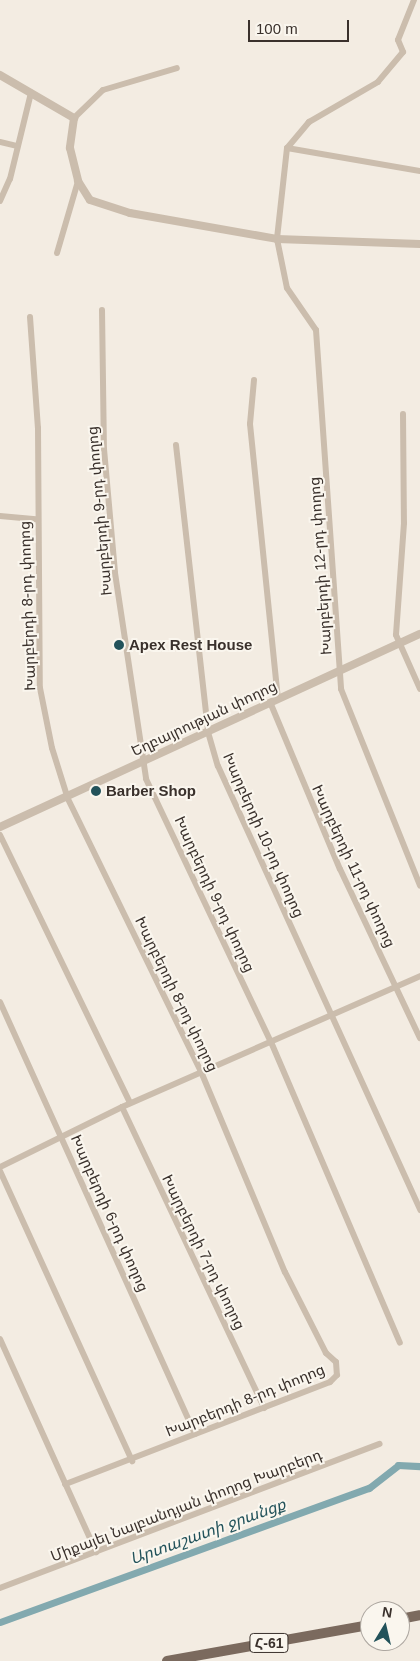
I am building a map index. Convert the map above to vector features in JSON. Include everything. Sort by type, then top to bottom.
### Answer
[{"type":"main road","name":"Հ-61","points":[[167,1661],[360,1627]]},
{"type":"street","points":[[287,148],[309,122],[378,82],[403,52],[398,40],[414,0]]},
{"type":"street","points":[[177,68],[103,90],[74,118],[70,148],[78,181],[90,200],[130,213],[277,239],[420,244]]},
{"type":"street","points":[[0,75],[74,118]]},
{"type":"street","points":[[0,201],[18,146],[31,93]]},
{"type":"street","points":[[0,142],[18,146]]},
{"type":"street","points":[[287,148],[420,171]]},
{"type":"street","name":"Խարբերդի 12-րդ փողոց","points":[[287,148],[277,239],[287,288],[316,330],[341,689],[420,886]]},
{"type":"street","points":[[57,253],[78,181]]},
{"type":"street","name":"Խարբերդի 9-րդ փողոց","points":[[102,310],[104,449],[115,572],[142,762],[271,1042],[400,1343]]},
{"type":"street","name":"Խարբերդի 8-րդ փողոց","points":[[30,318],[38,428],[36,519],[40,688],[68,799],[202,1074],[284,1272],[326,1353],[336,1362],[337,1376],[330,1382],[132,1460],[65,1484]]},
{"type":"street","name":"Խարբերդի 11-րդ փողոց","points":[[254,380],[250,424],[274,700],[396,987],[420,1038]]},
{"type":"street","points":[[403,414],[404,523],[398,644],[420,689]]},
{"type":"street","name":"Խարբերդի 10-րդ փողոց","points":[[176,445],[208,732],[330,1015],[420,1210]]},
{"type":"street","points":[[0,516],[36,519]]},
{"type":"street","name":"Եղբայրության փողոց","points":[[0,827],[68,799],[274,700],[420,634]]},
{"type":"street","points":[[0,835],[130,1103]]},
{"type":"street","points":[[0,1167],[130,1103],[202,1074],[420,976]]},
{"type":"street","name":"Խարբերդի 6-րդ փողոց","points":[[0,1002],[195,1434]]},
{"type":"street","name":"Խարբերդի 7-րդ փողոց","points":[[122,1107],[264,1408]]},
{"type":"street","points":[[0,1171],[132,1460]]},
{"type":"street","points":[[0,1339],[96,1552]]},
{"type":"street","name":"Միքայել Նալբանդյան փողոց Խարբերդ","points":[[0,1588],[380,1444]]},
{"type":"waterway","name":"Արտաշատի ջրանցք","points":[[0,1622],[369,1488],[398,1465],[420,1466]]},
{"type":"place","name":"Apex Rest House","points":[[119,645]]},
{"type":"place","name":"Barber Shop","points":[[96,791]]}]
